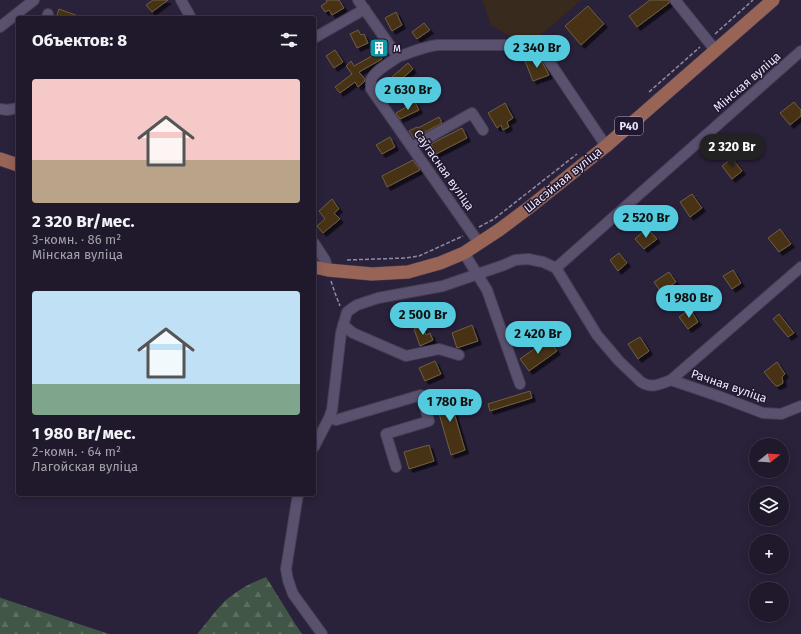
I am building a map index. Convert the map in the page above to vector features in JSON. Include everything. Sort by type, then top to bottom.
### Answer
[{"type":"main road","name":"Шасэйная вуліца","points":[[322,266],[372,274],[408,272],[440,263],[464,253],[499,230],[531,206],[606,146],[712,46],[773,0]]},
{"type":"main road","points":[[0,159],[16,164]]},
{"type":"street","points":[[0,27],[34,0]]},
{"type":"street","points":[[181,0],[190,16]]},
{"type":"street","points":[[358,0],[398,57]]},
{"type":"street","points":[[675,0],[712,46]]},
{"type":"street","points":[[316,37],[365,9]]},
{"type":"street","name":"Саўгасная вуліца","points":[[479,243],[371,89],[371,79],[379,70],[398,57],[428,46],[531,46],[545,55],[606,146]]},
{"type":"street","name":"Мінская вуліца","points":[[556,268],[801,51]]},
{"type":"street","points":[[0,110],[16,108]]},
{"type":"street","points":[[412,147],[472,112],[483,130]]},
{"type":"street","points":[[316,249],[322,266]]},
{"type":"street","points":[[464,253],[487,290],[520,384]]},
{"type":"street","points":[[316,443],[329,418],[333,403],[339,347],[347,312],[357,305],[365,302],[378,298],[443,286],[477,275],[515,260],[528,259],[543,262],[556,268],[597,335],[609,350],[629,371],[645,384],[654,386],[671,380],[801,267]]},
{"type":"street","points":[[344,322],[354,333],[406,356],[438,349],[459,355]]},
{"type":"street","name":"Рачная вуліца","points":[[671,380],[763,413],[781,414],[801,406]]},
{"type":"street","points":[[329,418],[336,420],[421,395],[429,421],[386,434],[396,467]]},
{"type":"street","points":[[298,496],[286,569],[293,594],[322,634]]},
{"type":"path","points":[[645,96],[712,46],[753,0]]},
{"type":"path","points":[[344,322],[334,293],[322,266],[419,256],[471,232],[494,219],[581,151]]},
{"type":"shaded area","points":[[482,0],[581,0],[541,35],[522,43],[491,25]]},
{"type":"green space","points":[[266,577],[302,634],[197,634],[223,603],[243,588]]},
{"type":"green space","points":[[0,597],[1,598],[109,634],[0,634]]},
{"type":"building","points":[[153,0],[168,0],[152,12],[146,5]]},
{"type":"building","points":[[326,0],[339,0],[344,8],[332,15],[329,10],[325,12],[321,6],[327,2]]},
{"type":"building","points":[[650,0],[669,0],[669,3],[637,27],[629,16]]},
{"type":"building","points":[[588,6],[604,24],[581,45],[565,26]]},
{"type":"building","points":[[59,9],[78,16],[57,16]]},
{"type":"building","points":[[396,12],[402,25],[392,31],[385,18]]},
{"type":"building","points":[[424,23],[430,30],[417,39],[412,32]]},
{"type":"building","points":[[358,30],[361,35],[364,34],[368,43],[357,48],[350,34]]},
{"type":"building","points":[[335,50],[343,62],[334,68],[326,56]]},
{"type":"building","points":[[379,52],[382,59],[359,72],[365,79],[364,82],[358,87],[355,82],[340,93],[335,87],[352,74],[346,66],[351,61],[354,66]]},
{"type":"building","points":[[537,57],[540,59],[549,75],[533,81],[525,61]]},
{"type":"building","points":[[408,63],[413,69],[398,82],[392,77]]},
{"type":"building","points":[[415,102],[419,110],[400,119],[396,113]]},
{"type":"building","points":[[794,102],[801,110],[801,116],[790,125],[780,113]]},
{"type":"building","points":[[505,103],[513,118],[507,122],[509,127],[503,130],[501,125],[497,128],[488,113]]},
{"type":"building","points":[[439,117],[442,123],[414,138],[409,131],[417,127],[418,128]]},
{"type":"building","points":[[462,128],[467,138],[436,154],[431,144]]},
{"type":"building","points":[[390,137],[395,147],[382,154],[376,145]]},
{"type":"building","points":[[732,158],[742,171],[732,179],[722,166]]},
{"type":"building","points":[[413,160],[420,170],[387,187],[382,176]]},
{"type":"building","points":[[692,194],[702,208],[690,217],[680,202]]},
{"type":"building","points":[[332,199],[339,209],[334,213],[340,219],[323,233],[317,226],[325,219],[319,211]]},
{"type":"building","points":[[647,228],[657,239],[644,249],[635,239]]},
{"type":"building","points":[[780,229],[791,244],[779,252],[768,238]]},
{"type":"building","points":[[619,253],[627,263],[618,271],[610,260]]},
{"type":"building","points":[[733,270],[741,283],[732,289],[723,276]]},
{"type":"building","points":[[669,272],[676,282],[661,292],[654,282]]},
{"type":"building","points":[[690,309],[698,322],[688,329],[679,317]]},
{"type":"building","points":[[779,314],[794,333],[788,337],[773,319]]},
{"type":"building","points":[[472,325],[478,341],[457,348],[452,333]]},
{"type":"building","points":[[422,326],[426,335],[430,333],[433,340],[420,346],[414,329]]},
{"type":"building","points":[[640,337],[649,351],[638,359],[628,344]]},
{"type":"building","points":[[548,339],[557,351],[529,371],[520,359]]},
{"type":"building","points":[[435,361],[441,374],[425,381],[419,368]]},
{"type":"building","points":[[777,362],[785,374],[782,377],[783,383],[776,386],[764,372]]},
{"type":"building","points":[[530,391],[532,398],[490,411],[488,404]]},
{"type":"building","points":[[448,392],[465,450],[451,455],[434,396]]},
{"type":"building","points":[[429,445],[434,461],[409,469],[404,452]]},
{"type":"place","name":"м","points":[[379,48]]}]
